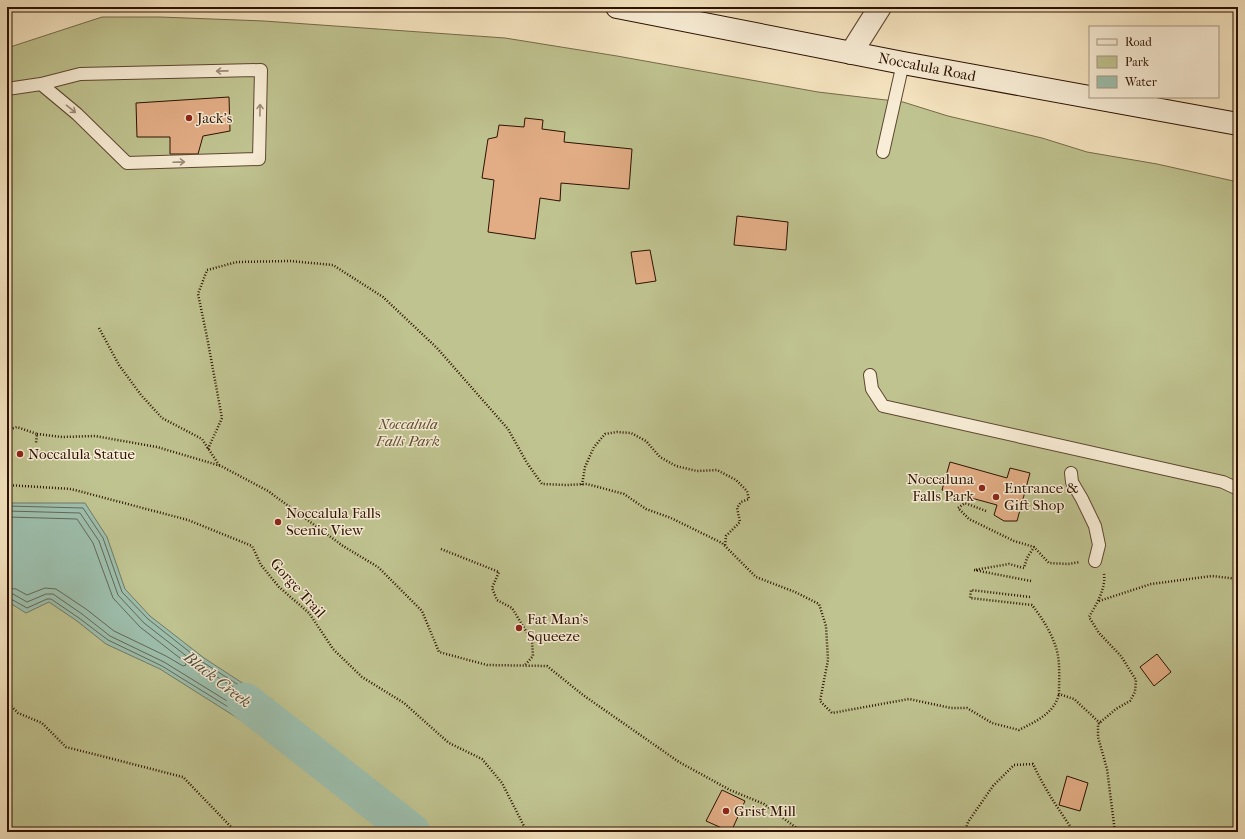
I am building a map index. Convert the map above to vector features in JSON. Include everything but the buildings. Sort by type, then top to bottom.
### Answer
[{"type":"main road","points":[[851,53],[880,7]]},
{"type":"main road","name":"Noccalula Road","points":[[625,8],[903,63],[1089,97]]},
{"type":"main road","name":"Noccalula Road","points":[[1095,98],[1238,124]]},
{"type":"lane","points":[[883,152],[903,63]]},
{"type":"lane","points":[[7,90],[40,84],[80,74],[261,70],[259,159],[127,163],[77,114],[40,84]]},
{"type":"lane","points":[[870,375],[872,389],[883,406],[1223,482],[1238,489]]},
{"type":"lane","points":[[1071,473],[1072,482],[1095,526],[1099,545],[1095,561]]},
{"type":"path","points":[[208,449],[222,418],[198,294],[207,270],[237,262],[290,261],[333,265],[383,297],[437,348],[508,429],[527,463],[542,484],[587,484],[624,494],[646,509],[671,518],[725,546],[756,577],[796,592],[819,604],[826,626],[828,660],[820,702],[832,712],[909,699],[951,708],[967,708],[992,723],[1019,730],[1043,718],[1057,702],[1059,694],[1058,655],[1050,635],[1038,613],[1032,605],[970,598],[971,590],[1030,598]]},
{"type":"path","points":[[99,328],[119,365],[141,395],[162,418],[202,439],[219,466]]},
{"type":"path","points":[[7,430],[17,427],[37,434],[62,437],[95,436],[157,447],[219,466],[268,491],[343,546],[378,567],[422,611],[439,652],[487,664],[547,666],[583,695],[679,762],[730,790],[764,804],[802,832]]},
{"type":"path","points":[[582,485],[585,467],[594,447],[605,434],[617,432],[631,433],[646,441],[660,457],[676,466],[697,471],[717,470],[736,480],[747,491],[749,499],[741,502],[736,508],[740,522],[726,536],[725,546]]},
{"type":"path","points":[[36,443],[37,434]]},
{"type":"path","name":"Gorge Trail","points":[[7,484],[72,489],[188,520],[252,546],[261,565],[279,587],[309,613],[333,649],[362,677],[404,703],[449,743],[482,759],[502,783],[527,832]]},
{"type":"path","points":[[986,511],[965,502],[958,508],[969,519],[1014,542],[1034,547],[1048,563],[1068,564],[1090,560],[1103,562],[1105,578],[1098,601],[1089,617],[1099,633],[1121,656],[1136,680],[1135,692],[1130,701],[1116,709],[1098,724],[1098,737],[1107,769],[1115,832]]},
{"type":"path","points":[[1031,581],[974,570],[1009,564],[1024,568],[1027,558],[1034,547]]},
{"type":"path","points":[[442,549],[499,572],[492,588],[497,600],[512,608],[532,640],[533,656],[525,665]]},
{"type":"path","points":[[1098,601],[1151,584],[1212,576],[1238,580]]},
{"type":"path","points":[[1059,694],[1074,699],[1100,723]]},
{"type":"path","points":[[7,702],[18,713],[42,723],[66,747],[183,777],[236,832]]},
{"type":"path","points":[[965,832],[968,822],[992,786],[1014,766],[1032,764],[1040,780],[1074,832]]},
{"type":"green space","name":"Noccalula Falls Park","points":[[102,17],[160,17],[264,21],[505,38],[617,56],[818,92],[903,102],[948,116],[1042,138],[1087,152],[1157,164],[1238,182],[1238,832],[7,832],[7,48]]},
{"type":"water","points":[[7,503],[85,503],[107,537],[125,589],[150,616],[204,658],[250,688],[273,700],[298,733],[258,731],[160,669],[106,644],[77,621],[49,602],[26,613],[10,603],[7,603]]},
{"type":"waterway","name":"Black Creek","points":[[245,701],[412,832]]},
{"type":"place","name":"Jack's","points":[[189,118]]},
{"type":"place","name":"Noccalula Statue","points":[[20,454]]},
{"type":"place","name":"Noccaluna Falls Park","points":[[982,488]]},
{"type":"place","name":"Entrance & Gift Shop","points":[[996,497]]},
{"type":"place","name":"Noccalula Falls Scenic View","points":[[278,522]]},
{"type":"place","name":"Fat Man's Squeeze","points":[[519,628]]},
{"type":"place","name":"Grist Mill","points":[[726,811]]}]
